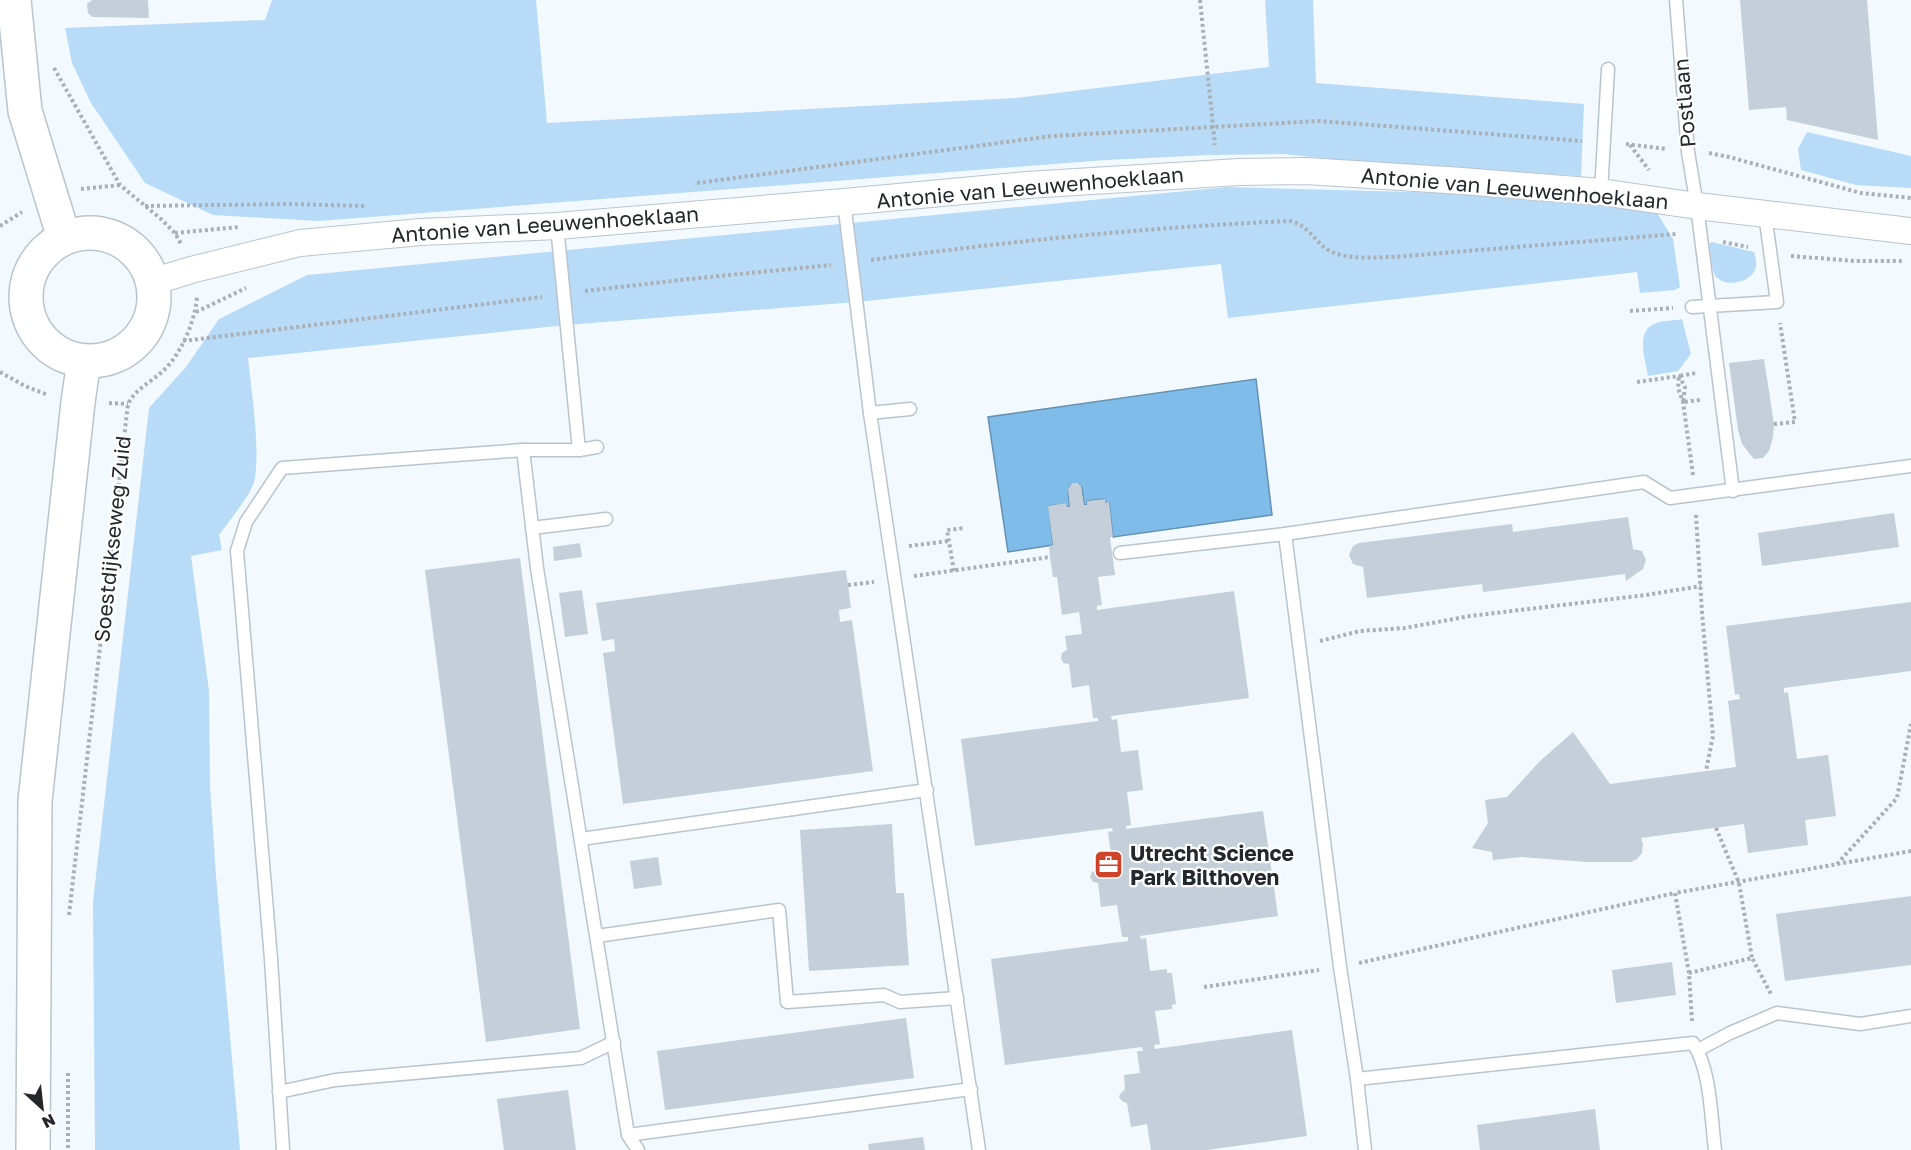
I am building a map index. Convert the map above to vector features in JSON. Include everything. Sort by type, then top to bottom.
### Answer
[{"type":"main road","points":[[14,0],[25,111],[64,238]]},
{"type":"main road","points":[[85,233],[106,235],[126,244],[141,258],[152,282],[154,298],[150,319],[140,337],[124,351],[105,359],[84,361],[64,356],[46,345],[33,328],[26,308],[26,287],[33,267],[46,250],[64,238],[85,233]]},
{"type":"main road","points":[[33,1150],[35,801],[84,361]]},
{"type":"street","name":"Antonie van Leeuwenhoeklaan","points":[[152,282],[300,243],[421,232],[557,226],[1027,185],[1219,173],[1307,171],[1601,192],[1697,206],[1911,231]]},
{"type":"lane","name":"Postlaan","points":[[1676,0],[1688,152],[1697,206],[1733,491]]},
{"type":"lane","points":[[1601,192],[1608,69]]},
{"type":"lane","points":[[844,202],[870,413],[979,1150]]},
{"type":"lane","points":[[1692,308],[1777,302],[1765,214]]},
{"type":"lane","points":[[557,226],[579,450]]},
{"type":"lane","points":[[572,375],[586,373]]},
{"type":"lane","points":[[870,413],[910,410]]},
{"type":"lane","points":[[283,1150],[271,959],[237,551],[246,522],[282,468],[523,450],[579,450],[597,447]]},
{"type":"lane","points":[[523,450],[532,528],[628,1135],[638,1150]]},
{"type":"lane","points":[[1120,553],[1285,534],[1644,482],[1670,498],[1911,466]]},
{"type":"lane","points":[[532,528],[606,519]]},
{"type":"lane","points":[[1285,534],[1365,1150]]},
{"type":"lane","points":[[581,839],[927,790]]},
{"type":"lane","points":[[597,936],[779,910],[787,1002],[884,995],[900,1002],[957,998]]},
{"type":"lane","points":[[1357,1079],[1696,1047],[1777,1013],[1860,1024],[1911,1016]]},
{"type":"lane","points":[[279,1092],[335,1080],[581,1058],[614,1042]]},
{"type":"lane","points":[[1696,1047],[1704,1069],[1715,1150]]},
{"type":"lane","points":[[628,1135],[970,1089]]},
{"type":"path","points":[[1200,0],[1219,173]]},
{"type":"path","name":"Soestdijkseweg Zuid","points":[[50,60],[120,185],[175,233],[184,249],[197,298],[195,312],[183,341],[165,368],[134,393],[128,404],[68,922]]},
{"type":"path","points":[[689,184],[1052,136],[1319,121],[1630,144],[1703,152],[1861,193],[1911,198]]},
{"type":"path","points":[[1624,138],[1652,175]]},
{"type":"path","points":[[145,206],[289,204],[375,206]]},
{"type":"path","points":[[183,341],[689,279],[851,263],[980,245],[1098,233],[1291,221],[1302,225],[1331,252],[1354,257],[1393,257],[1674,234],[1700,237],[1787,256],[1855,261],[1911,260]]},
{"type":"path","points":[[1774,424],[1795,422],[1777,302]]},
{"type":"path","points":[[1630,311],[1692,308]]},
{"type":"path","points":[[1637,382],[1699,372]]},
{"type":"path","points":[[1678,376],[1677,388],[1683,402],[1695,496],[1713,736],[1706,771]]},
{"type":"path","points":[[954,571],[947,530],[965,528]]},
{"type":"path","points":[[891,549],[949,541]]},
{"type":"path","points":[[848,585],[1050,557]]},
{"type":"path","points":[[1313,643],[1360,631],[1405,628],[1470,616],[1647,595],[1702,586]]},
{"type":"path","points":[[1837,865],[1897,798],[1911,724]]},
{"type":"path","points":[[1716,828],[1739,883],[1752,958],[1771,994],[1777,1013]]},
{"type":"path","points":[[1204,987],[1340,967],[1675,892],[1739,883],[1911,851]]},
{"type":"path","points":[[1675,892],[1689,973],[1696,1047]]},
{"type":"path","points":[[1689,973],[1752,958]]},
{"type":"path","points":[[68,1070],[68,1150]]},
{"type":"shaded area","points":[[272,0],[536,0],[547,123],[1015,98],[1269,67],[1265,0],[1313,0],[1316,83],[1584,104],[1581,176],[1352,161],[1282,154],[1209,155],[1106,160],[319,221],[213,215],[145,183],[91,103],[72,63],[65,28],[265,20]]},
{"type":"shaded area","points":[[1807,132],[1911,156],[1911,188],[1856,185],[1801,170],[1798,149]]},
{"type":"shaded area","points":[[1228,187],[1448,193],[1656,211],[1673,239],[1680,287],[1675,290],[1640,293],[1637,272],[1228,318],[1221,264],[856,302],[567,325],[248,358],[256,441],[253,485],[219,535],[222,550],[191,556],[209,691],[210,785],[216,876],[240,1150],[95,1150],[93,902],[149,408],[186,367],[219,319],[307,275]]},
{"type":"shaded area","points":[[1712,242],[1754,252],[1756,264],[1750,277],[1730,283],[1718,278],[1714,273],[1712,263],[1709,244]]},
{"type":"shaded area","points":[[1682,319],[1691,354],[1678,371],[1648,376],[1643,347],[1645,333],[1654,324]]},
{"type":"shaded area","points":[[1256,379],[1272,515],[1113,537],[1109,503],[1105,503],[1104,499],[1087,501],[1087,505],[1084,505],[1082,488],[1079,484],[1074,483],[1068,491],[1070,507],[1066,504],[1049,506],[1053,545],[1008,552],[988,417]]},
{"type":"building","points":[[92,0],[148,0],[149,18],[92,17],[88,13],[87,4]]},
{"type":"building","points":[[1740,0],[1867,0],[1878,140],[1787,120],[1786,107],[1749,110]]},
{"type":"building","points":[[1764,359],[1774,424],[1773,437],[1769,451],[1763,458],[1754,459],[1742,444],[1738,430],[1729,363]]},
{"type":"building","points":[[1072,483],[1078,483],[1081,486],[1084,505],[1087,505],[1087,501],[1105,499],[1105,503],[1109,502],[1113,537],[1110,537],[1115,575],[1098,577],[1102,605],[1097,606],[1097,610],[1234,591],[1249,698],[1111,716],[1112,720],[1117,719],[1121,752],[1138,750],[1143,790],[1127,792],[1131,825],[1126,826],[1126,829],[1263,811],[1278,916],[1140,936],[1141,939],[1146,938],[1150,971],[1167,969],[1167,973],[1172,973],[1176,1004],[1172,1005],[1172,1009],[1155,1011],[1160,1044],[1154,1045],[1155,1049],[1292,1030],[1307,1136],[1207,1150],[1151,1150],[1147,1124],[1131,1127],[1127,1103],[1119,1097],[1125,1089],[1124,1075],[1140,1073],[1137,1051],[1143,1051],[1142,1047],[1005,1065],[991,959],[1128,941],[1128,937],[1122,937],[1117,905],[1101,907],[1098,883],[1093,882],[1090,877],[1096,870],[1095,856],[1111,854],[1108,832],[1113,831],[1112,828],[975,846],[961,739],[1098,721],[1098,718],[1093,718],[1089,685],[1072,688],[1069,664],[1063,663],[1061,658],[1062,653],[1067,650],[1065,636],[1082,634],[1079,612],[1062,615],[1057,577],[1053,577],[1050,557],[1049,546],[1053,545],[1048,506],[1066,503],[1067,507],[1070,507],[1068,489]]},
{"type":"building","points":[[1894,513],[1899,547],[1762,566],[1758,533]]},
{"type":"building","points":[[1628,517],[1633,549],[1642,551],[1646,560],[1643,569],[1626,581],[1625,574],[1483,592],[1482,584],[1367,598],[1363,567],[1353,564],[1349,555],[1353,546],[1359,543],[1512,524],[1513,532]]},
{"type":"building","points":[[580,543],[582,557],[554,561],[553,547]]},
{"type":"building","points":[[520,558],[580,1029],[486,1042],[425,570]]},
{"type":"building","points":[[846,570],[851,608],[839,610],[840,622],[852,620],[873,771],[623,804],[603,653],[615,651],[614,639],[602,641],[596,603]]},
{"type":"building","points":[[582,590],[588,634],[565,637],[559,593]]},
{"type":"building","points":[[1911,602],[1911,671],[1784,688],[1784,693],[1788,692],[1797,759],[1828,755],[1836,816],[1805,820],[1808,845],[1748,853],[1744,824],[1641,838],[1642,853],[1631,862],[1587,862],[1522,857],[1493,860],[1492,852],[1472,848],[1488,823],[1485,800],[1507,797],[1539,762],[1573,732],[1610,784],[1736,767],[1728,701],[1740,699],[1739,694],[1735,695],[1726,626]]},
{"type":"building","points":[[892,824],[896,893],[904,893],[909,965],[809,971],[800,830]]},
{"type":"building","points":[[658,857],[662,885],[634,889],[630,861]]},
{"type":"building","points":[[1911,896],[1911,965],[1785,981],[1776,914]]},
{"type":"building","points":[[1672,962],[1676,995],[1616,1003],[1612,970]]},
{"type":"building","points":[[906,1018],[914,1078],[665,1110],[657,1051]]},
{"type":"building","points":[[568,1090],[576,1150],[504,1150],[497,1099]]},
{"type":"building","points":[[1595,1109],[1600,1150],[1480,1150],[1477,1125]]},
{"type":"building","points":[[923,1137],[925,1150],[869,1150],[868,1144]]},
{"type":"place","name":"Utrecht Science Park Bilthoven","points":[[1109,865]]}]
